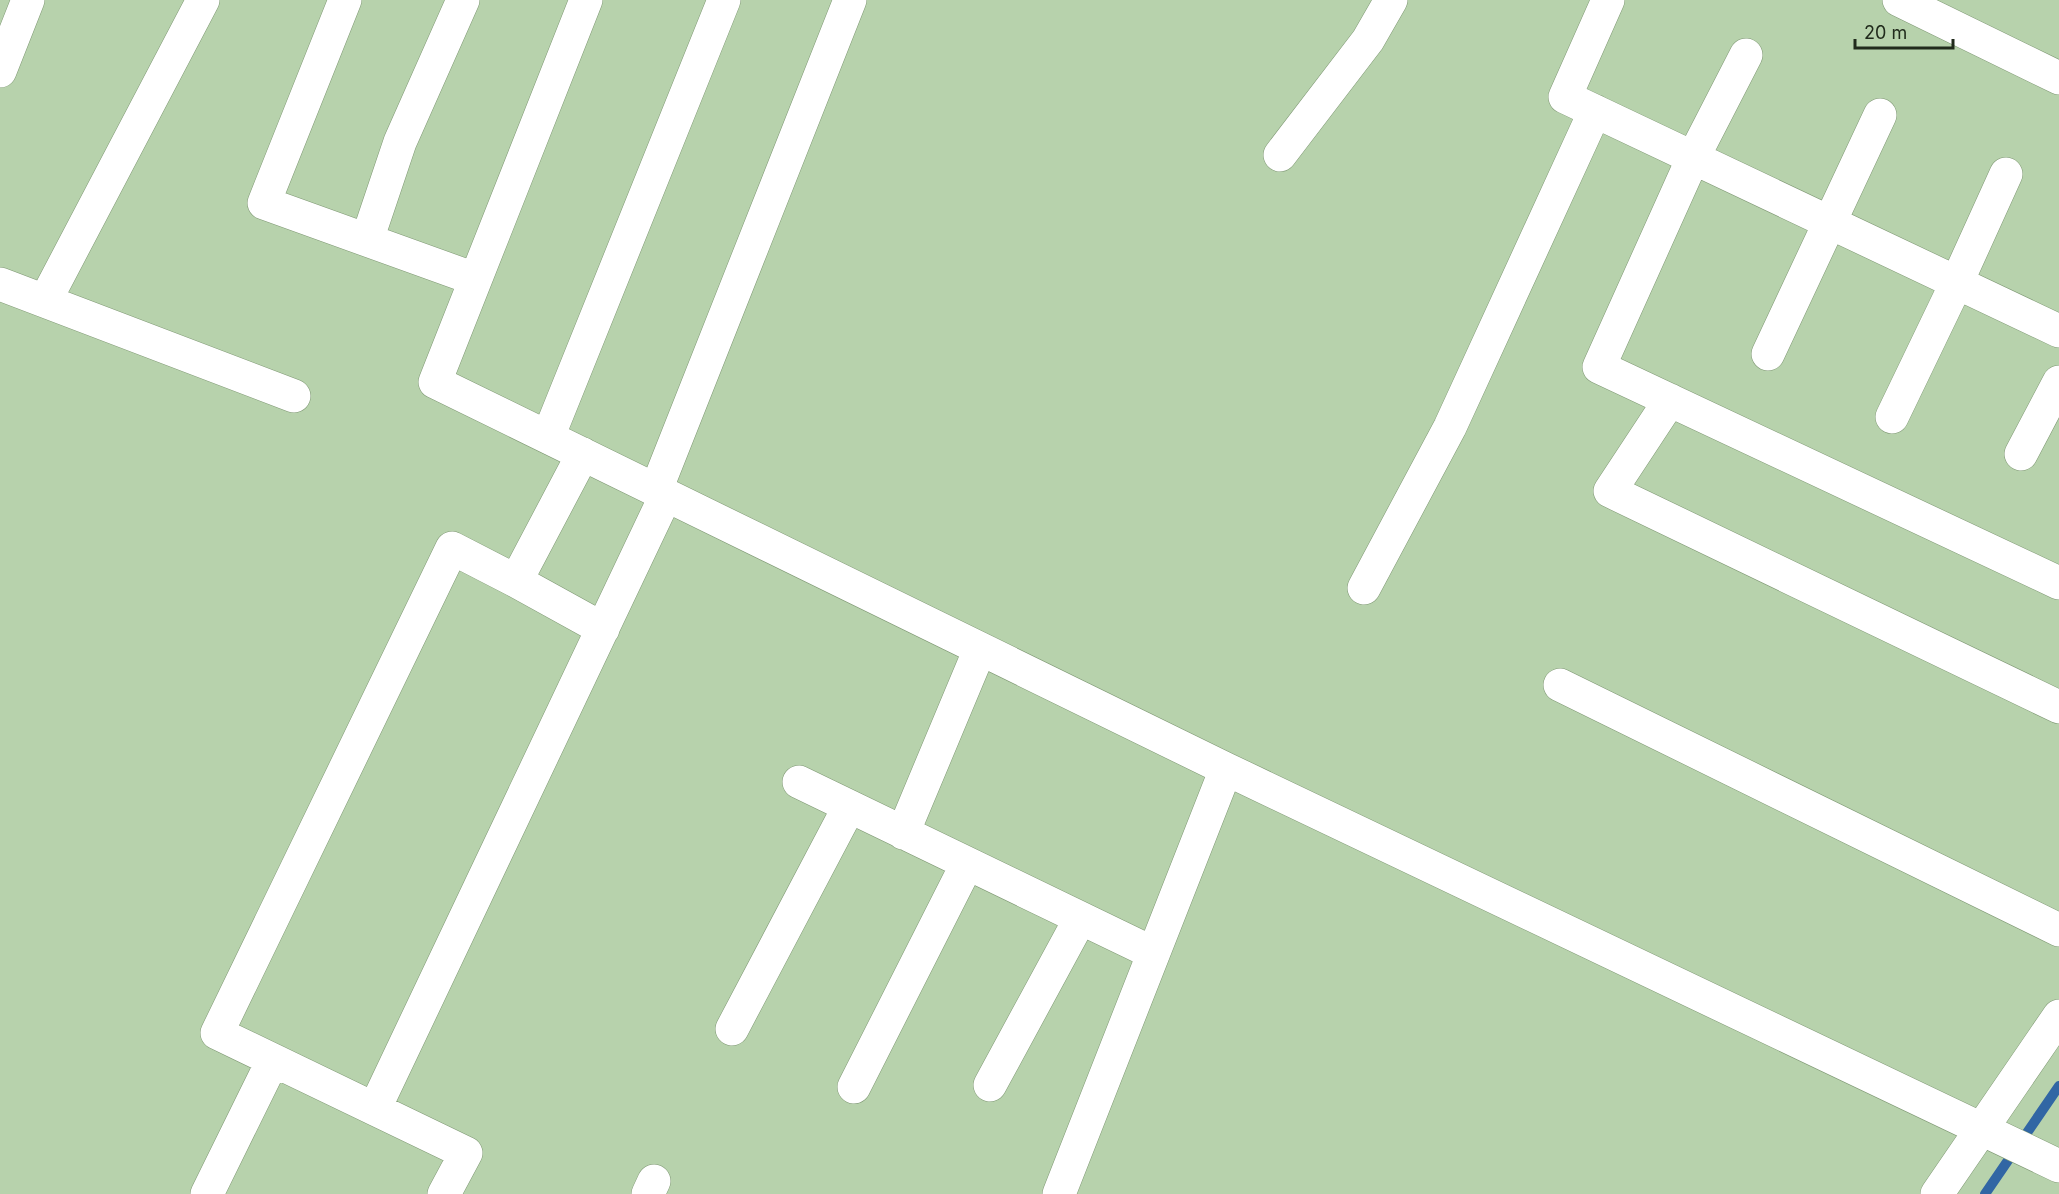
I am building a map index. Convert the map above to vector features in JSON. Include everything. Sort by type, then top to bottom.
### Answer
[{"type":"street","points":[[0,70],[28,0]]},
{"type":"street","points":[[45,301],[203,0]]},
{"type":"street","points":[[345,0],[264,203],[475,279]]},
{"type":"street","points":[[367,240],[400,142],[463,0]]},
{"type":"street","points":[[585,0],[435,382],[1226,769],[2059,1166]]},
{"type":"street","points":[[548,437],[724,0]]},
{"type":"street","points":[[375,1108],[603,629],[661,493],[850,0]]},
{"type":"street","points":[[1280,155],[1368,40],[1391,0]]},
{"type":"street","points":[[1608,0],[1565,97],[2059,332]]},
{"type":"street","points":[[1899,0],[1935,8],[2059,78]]},
{"type":"street","points":[[1746,55],[1693,158],[1599,367],[2059,583]]},
{"type":"street","points":[[1364,588],[1450,427],[1595,111]]},
{"type":"street","points":[[1768,354],[1880,115]]},
{"type":"street","points":[[1892,417],[2006,174]]},
{"type":"street","points":[[0,284],[294,396]]},
{"type":"street","points":[[2021,454],[2059,382]]},
{"type":"street","points":[[1671,400],[1610,491],[2059,707]]},
{"type":"street","points":[[516,581],[583,454]]},
{"type":"street","points":[[444,1194],[466,1153],[217,1033],[452,548],[603,629]]},
{"type":"street","points":[[903,833],[980,649]]},
{"type":"street","points":[[1560,685],[2059,930]]},
{"type":"street","points":[[1059,1194],[1226,769]]},
{"type":"street","points":[[799,782],[1153,953]]},
{"type":"street","points":[[732,1029],[849,807]]},
{"type":"street","points":[[854,1087],[967,864]]},
{"type":"street","points":[[990,1085],[1080,919]]},
{"type":"street","points":[[1937,1194],[2059,1016]]},
{"type":"street","points":[[207,1194],[273,1059]]},
{"type":"waterway","points":[[1985,1194],[2059,1086]]}]
